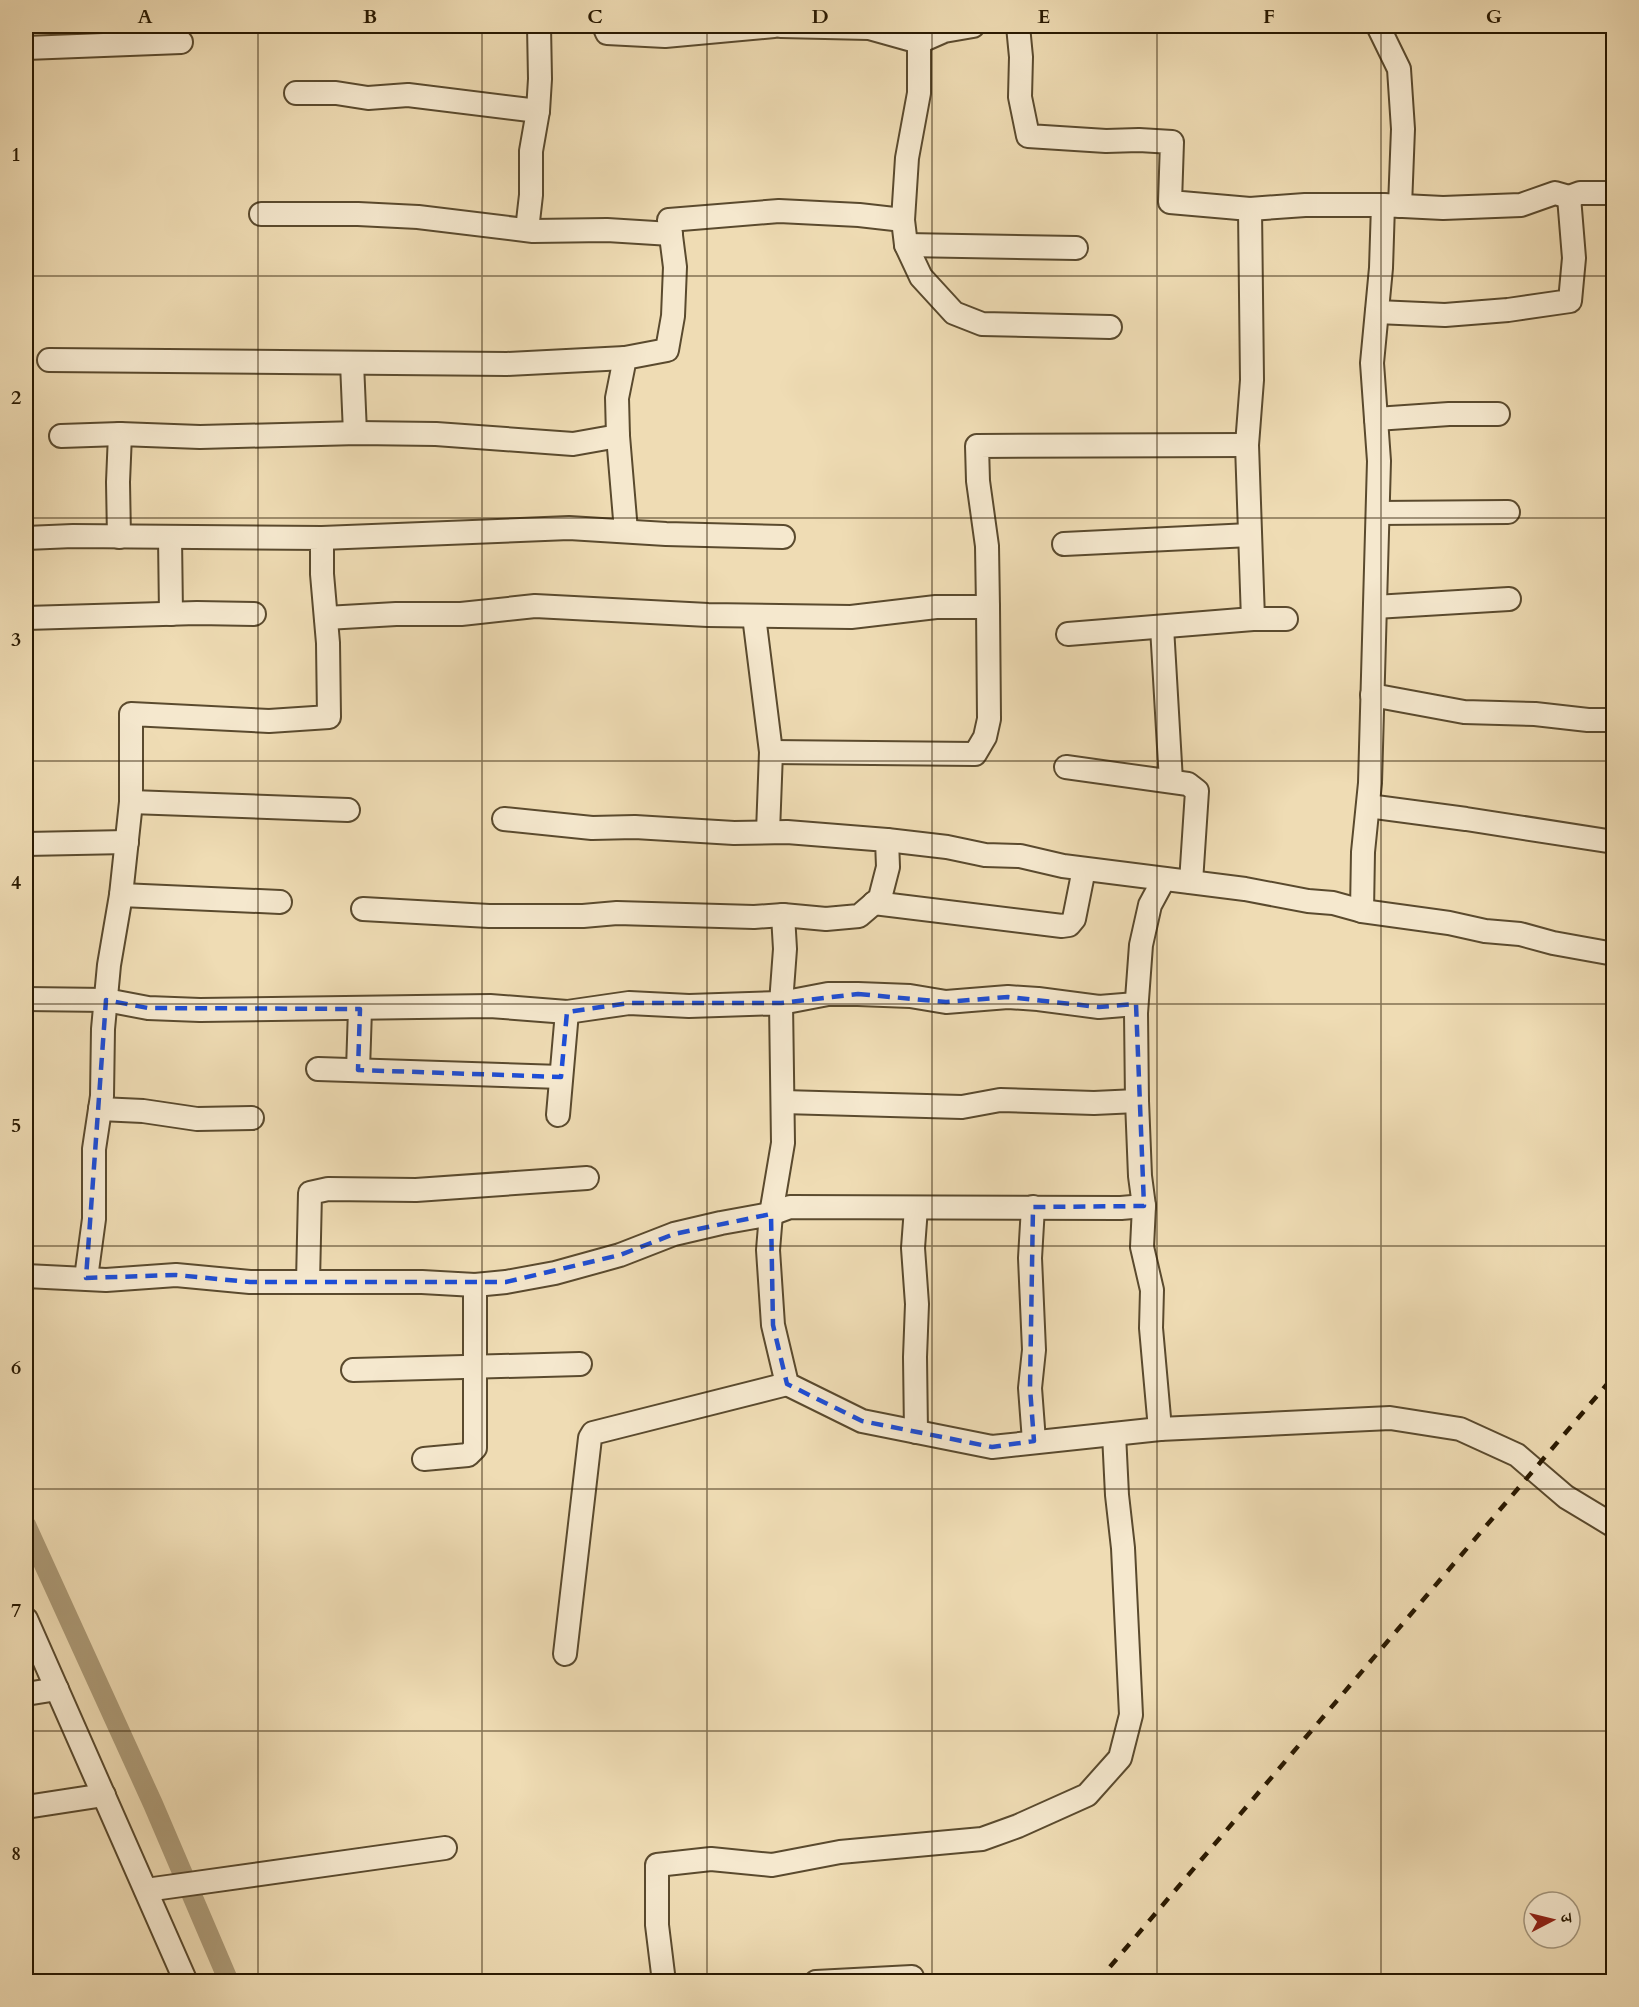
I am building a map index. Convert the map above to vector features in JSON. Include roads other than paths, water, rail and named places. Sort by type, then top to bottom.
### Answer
[{"type":"street","points":[[527,230],[531,195],[531,151],[538,111],[540,79],[539,26]]},
{"type":"street","points":[[604,26],[607,33],[665,36],[774,26]]},
{"type":"street","points":[[781,26],[852,26],[869,28],[919,42],[944,31],[973,26]]},
{"type":"street","points":[[1018,26],[1021,57],[1020,97],[1028,136],[1172,142],[1170,202],[1250,209],[1305,205],[1391,205],[1443,208],[1521,205],[1555,193],[1569,197],[1580,193],[1614,193]]},
{"type":"street","points":[[1362,911],[1363,852],[1368,806],[1379,461],[1372,363],[1381,268],[1402,129],[1399,69],[1378,26]]},
{"type":"street","points":[[26,48],[181,42]]},
{"type":"street","points":[[919,42],[919,93],[907,158],[903,220],[906,245],[921,277],[954,313],[982,324],[1110,327]]},
{"type":"street","points":[[296,93],[336,93],[368,98],[408,95],[538,111]]},
{"type":"street","points":[[1377,312],[1445,315],[1508,310],[1570,301],[1574,258],[1569,197]]},
{"type":"street","points":[[1250,209],[1252,380],[1247,445],[1253,619]]},
{"type":"street","points":[[49,360],[507,364],[625,358],[668,350],[673,316],[675,267],[669,220],[779,211],[859,215],[903,220]]},
{"type":"street","points":[[261,214],[357,214],[418,217],[527,230],[607,230],[670,234]]},
{"type":"street","points":[[906,245],[1076,248]]},
{"type":"street","points":[[625,358],[617,398],[626,531]]},
{"type":"street","points":[[352,363],[355,433]]},
{"type":"street","points":[[1376,418],[1498,414]]},
{"type":"street","points":[[119,537],[120,434]]},
{"type":"street","points":[[61,436],[436,434],[573,444],[618,436]]},
{"type":"street","points":[[771,752],[975,754],[985,736],[988,719],[987,546],[978,481],[976,446],[1247,445]]},
{"type":"street","points":[[1378,513],[1508,512]]},
{"type":"street","points":[[26,538],[73,536],[322,538],[569,528],[783,537]]},
{"type":"street","points":[[1065,544],[1250,535]]},
{"type":"street","points":[[170,537],[171,614]]},
{"type":"street","points":[[87,1278],[94,1219],[94,1149],[100,1109],[109,965],[121,895],[131,802],[131,714],[268,721],[329,717],[322,538]]},
{"type":"street","points":[[1375,607],[1509,599]]},
{"type":"street","points":[[326,618],[396,614],[461,614],[535,606],[708,615],[851,617],[936,607],[988,607]]},
{"type":"street","points":[[26,618],[254,614]]},
{"type":"street","points":[[754,615],[771,752],[768,832]]},
{"type":"street","points":[[1068,634],[1253,619],[1286,619]]},
{"type":"street","points":[[1162,627],[1171,781]]},
{"type":"street","points":[[1372,695],[1464,711],[1614,720]]},
{"type":"street","points":[[1066,767],[1188,784],[1197,791],[1191,882]]},
{"type":"street","points":[[131,802],[348,810]]},
{"type":"street","points":[[1368,806],[1614,842]]},
{"type":"street","points":[[504,819],[592,828],[635,827],[689,832],[820,834],[947,847],[985,855],[1020,856],[1063,866],[1334,903],[1362,911],[1449,923],[1485,932],[1520,934],[1614,954]]},
{"type":"street","points":[[363,909],[489,916],[583,916],[617,913],[754,917],[783,915],[825,919],[859,916],[880,898],[888,867],[887,840]]},
{"type":"street","points":[[26,844],[127,842]]},
{"type":"street","points":[[874,903],[1069,925],[1074,919],[1084,868]]},
{"type":"street","points":[[1160,1429],[1151,1328],[1152,1290],[1142,1247],[1144,1206],[1140,1176],[1137,1101],[1137,1004],[1141,945],[1150,905],[1164,879]]},
{"type":"street","points":[[121,895],[280,902]]},
{"type":"street","points":[[783,915],[785,949],[781,1003],[783,1143],[771,1214],[768,1250],[773,1324],[787,1384]]},
{"type":"street","points":[[26,999],[106,1000],[148,1008],[259,1011],[490,1006],[567,1012],[629,1003],[689,1006],[781,1003],[828,994],[910,996],[946,1002],[1008,997],[1099,1007],[1137,1004]]},
{"type":"street","points":[[358,1070],[360,1009]]},
{"type":"street","points":[[558,1115],[567,1012]]},
{"type":"street","points":[[318,1069],[561,1077]]},
{"type":"street","points":[[783,1102],[962,1107],[1000,1100],[1074,1103],[1137,1101]]},
{"type":"street","points":[[100,1109],[143,1111],[197,1119],[252,1118]]},
{"type":"street","points":[[308,1282],[310,1193],[328,1189],[416,1190],[587,1178]]},
{"type":"street","points":[[26,1276],[106,1280],[176,1275],[250,1282],[422,1282],[475,1285],[555,1273],[620,1255],[674,1234],[721,1222],[771,1214],[790,1207],[1121,1208],[1144,1206]]},
{"type":"street","points":[[1033,1207],[1030,1258],[1034,1350],[1030,1388],[1034,1441]]},
{"type":"street","points":[[916,1208],[913,1248],[917,1304],[916,1432]]},
{"type":"street","points":[[424,1459],[468,1455],[475,1448],[475,1285]]},
{"type":"street","points":[[353,1370],[580,1364]]},
{"type":"street","points":[[565,1654],[590,1438],[593,1434],[787,1384],[862,1421],[992,1447],[1160,1429],[1390,1418],[1460,1429],[1517,1455],[1566,1497],[1614,1526]]},
{"type":"street","points":[[664,1982],[657,1925],[657,1865],[711,1859],[772,1865],[840,1852],[982,1839],[1018,1826],[1087,1795],[1120,1758],[1131,1715],[1123,1548],[1117,1495],[1114,1434]]},
{"type":"street","points":[[26,1619],[186,1982]]},
{"type":"street","points":[[26,1694],[57,1689]]},
{"type":"street","points":[[26,1807],[104,1795]]},
{"type":"street","points":[[146,1890],[445,1848]]},
{"type":"street","points":[[816,1982],[912,1977]]},
{"type":"waterway","points":[[26,1525],[153,1804],[229,1982]]},
{"type":"railway","points":[[1097,1982],[1614,1376]]}]
